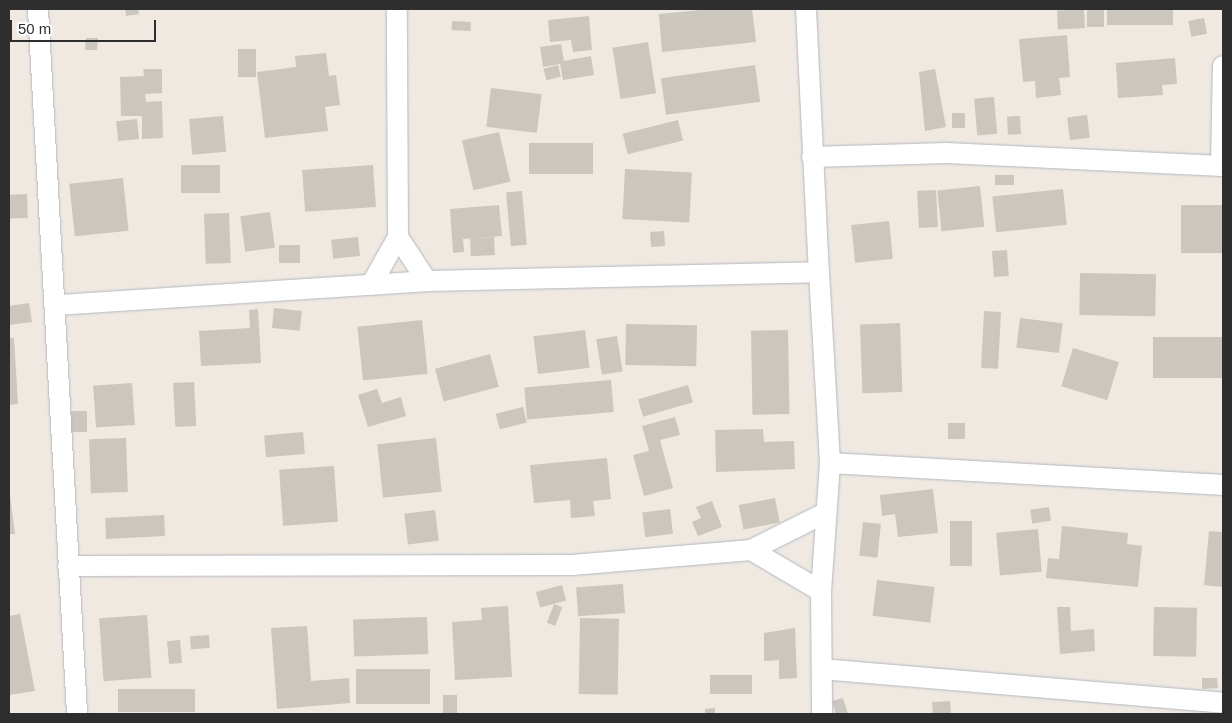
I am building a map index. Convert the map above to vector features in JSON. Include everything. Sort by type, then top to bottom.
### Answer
[{"type":"street","points":[[38,9],[58,305],[68,566],[77,714]]},
{"type":"street","points":[[371,286],[398,236],[397,9]]},
{"type":"street","points":[[806,9],[818,272],[830,463],[821,591],[822,714]]},
{"type":"street","points":[[812,156],[946,153],[1222,166],[1223,66]]},
{"type":"street","points":[[398,236],[427,281]]},
{"type":"street","points":[[58,305],[427,281],[818,272]]},
{"type":"street","points":[[830,463],[1223,485]]},
{"type":"street","points":[[68,566],[572,565],[751,550],[825,513]]},
{"type":"street","points":[[751,550],[821,591]]},
{"type":"street","points":[[822,669],[1223,703]]},
{"type":"building","points":[[125,9],[138,9],[139,14],[126,16]]},
{"type":"building","points":[[711,9],[752,9],[756,42],[662,52],[659,14]]},
{"type":"building","points":[[1084,9],[1085,28],[1058,29],[1057,10]]},
{"type":"building","points":[[1087,9],[1104,9],[1104,27],[1087,27]]},
{"type":"building","points":[[1107,9],[1173,9],[1173,25],[1107,25]]},
{"type":"building","points":[[589,16],[592,50],[573,52],[571,40],[550,42],[548,20]]},
{"type":"building","points":[[1204,18],[1207,34],[1191,37],[1188,21]]},
{"type":"building","points":[[452,21],[471,22],[471,31],[452,30]]},
{"type":"building","points":[[1067,35],[1070,77],[1059,78],[1061,95],[1036,98],[1035,81],[1023,82],[1019,39]]},
{"type":"building","points":[[86,38],[98,38],[97,50],[85,50]]},
{"type":"building","points":[[648,42],[656,93],[621,99],[612,48]]},
{"type":"building","points":[[561,44],[564,61],[591,56],[594,75],[563,80],[560,64],[543,67],[540,47]]},
{"type":"building","points":[[238,49],[256,49],[256,77],[238,77]]},
{"type":"building","points":[[326,53],[329,76],[336,75],[340,105],[325,107],[328,131],[265,138],[257,72],[296,67],[295,56]]},
{"type":"building","points":[[1175,58],[1177,84],[1162,85],[1163,95],[1118,98],[1116,63]]},
{"type":"building","points":[[558,65],[561,77],[546,80],[543,69]]},
{"type":"building","points":[[755,65],[760,102],[666,115],[661,78]]},
{"type":"building","points":[[143,69],[162,69],[162,93],[145,94],[146,102],[162,101],[163,138],[142,139],[142,116],[121,116],[120,77],[144,76]]},
{"type":"building","points":[[935,69],[946,127],[925,131],[919,72]]},
{"type":"building","points":[[491,88],[542,94],[537,133],[486,127]]},
{"type":"building","points":[[994,97],[997,134],[977,136],[974,99]]},
{"type":"building","points":[[952,113],[965,113],[965,128],[952,128]]},
{"type":"building","points":[[1087,115],[1090,138],[1070,140],[1067,117]]},
{"type":"building","points":[[223,116],[226,152],[192,155],[189,119]]},
{"type":"building","points":[[1020,116],[1021,134],[1008,135],[1007,117]]},
{"type":"building","points":[[137,119],[139,139],[118,141],[116,121]]},
{"type":"building","points":[[678,120],[683,140],[628,154],[623,134]]},
{"type":"building","points":[[499,132],[510,182],[473,190],[462,141]]},
{"type":"building","points":[[529,143],[593,143],[593,174],[529,174]]},
{"type":"building","points":[[181,165],[220,165],[220,193],[181,193]]},
{"type":"building","points":[[373,165],[376,207],[305,212],[302,170]]},
{"type":"building","points":[[625,169],[692,173],[689,222],[622,219]]},
{"type":"building","points":[[995,175],[1014,175],[1014,185],[995,185]]},
{"type":"building","points":[[123,178],[129,231],[75,236],[69,184]]},
{"type":"building","points":[[980,186],[984,227],[942,231],[937,190]]},
{"type":"building","points":[[1063,189],[1067,225],[996,232],[992,196]]},
{"type":"building","points":[[936,190],[938,227],[919,228],[917,191]]},
{"type":"building","points":[[522,191],[527,245],[511,246],[506,192]]},
{"type":"building","points":[[27,194],[28,218],[10,219],[9,195]]},
{"type":"building","points":[[499,205],[502,236],[463,239],[464,252],[453,253],[450,209]]},
{"type":"building","points":[[1181,205],[1223,205],[1223,253],[1181,253]]},
{"type":"building","points":[[270,212],[275,248],[245,252],[240,216]]},
{"type":"building","points":[[229,213],[231,263],[206,264],[204,214]]},
{"type":"building","points":[[889,221],[893,259],[855,263],[851,225]]},
{"type":"building","points":[[664,231],[665,246],[651,247],[650,232]]},
{"type":"building","points":[[358,237],[360,256],[333,259],[331,240]]},
{"type":"building","points":[[494,237],[495,255],[471,256],[470,238]]},
{"type":"building","points":[[279,245],[300,245],[300,263],[279,263]]},
{"type":"building","points":[[1007,250],[1009,276],[994,277],[992,251]]},
{"type":"building","points":[[1080,273],[1156,274],[1155,316],[1079,315]]},
{"type":"building","points":[[29,303],[32,322],[9,325],[9,306]]},
{"type":"building","points":[[274,308],[302,311],[300,331],[272,328]]},
{"type":"building","points":[[258,309],[261,363],[201,366],[199,331],[250,328],[249,310]]},
{"type":"building","points":[[984,311],[1001,312],[998,369],[981,368]]},
{"type":"building","points":[[1020,318],[1063,323],[1059,353],[1016,348]]},
{"type":"building","points":[[422,320],[428,374],[363,380],[357,327]]},
{"type":"building","points":[[900,323],[902,392],[862,393],[860,324]]},
{"type":"building","points":[[626,324],[697,325],[696,366],[625,365]]},
{"type":"building","points":[[585,330],[590,368],[538,374],[533,336]]},
{"type":"building","points":[[788,330],[789,414],[752,415],[751,331]]},
{"type":"building","points":[[617,336],[623,372],[602,375],[596,339]]},
{"type":"building","points":[[1153,337],[1223,337],[1223,378],[1153,378]]},
{"type":"building","points":[[9,338],[14,338],[18,404],[9,405]]},
{"type":"building","points":[[1073,348],[1119,362],[1107,400],[1061,386]]},
{"type":"building","points":[[490,354],[499,387],[444,402],[435,369]]},
{"type":"building","points":[[611,380],[614,412],[527,419],[524,388]]},
{"type":"building","points":[[194,382],[196,426],[175,427],[173,383]]},
{"type":"building","points":[[132,383],[135,425],[96,428],[93,386]]},
{"type":"building","points":[[688,385],[693,402],[643,417],[638,399]]},
{"type":"building","points":[[377,389],[382,403],[401,397],[406,416],[368,427],[358,395]]},
{"type":"building","points":[[523,407],[527,423],[500,429],[496,414]]},
{"type":"building","points":[[71,411],[87,411],[87,432],[71,432]]},
{"type":"building","points":[[675,417],[680,435],[660,440],[673,488],[644,496],[633,455],[649,451],[642,426]]},
{"type":"building","points":[[948,423],[965,423],[965,439],[948,439]]},
{"type":"building","points":[[763,429],[764,442],[794,441],[795,469],[716,472],[715,430]]},
{"type":"building","points":[[303,432],[305,454],[266,457],[264,435]]},
{"type":"building","points":[[126,438],[128,492],[91,493],[89,439]]},
{"type":"building","points":[[436,438],[442,492],[383,498],[377,444]]},
{"type":"building","points":[[607,458],[611,499],[593,501],[595,516],[571,518],[570,500],[534,503],[530,465]]},
{"type":"building","points":[[334,466],[338,522],[283,526],[279,470]]},
{"type":"building","points":[[9,488],[15,534],[9,534]]},
{"type":"building","points":[[933,489],[938,533],[898,537],[895,514],[882,516],[880,495]]},
{"type":"building","points":[[775,498],[780,523],[743,530],[739,505]]},
{"type":"building","points":[[712,501],[722,527],[698,536],[692,522],[701,518],[696,507]]},
{"type":"building","points":[[1049,507],[1051,521],[1032,524],[1030,510]]},
{"type":"building","points":[[670,509],[673,534],[645,537],[642,512]]},
{"type":"building","points":[[435,510],[439,541],[408,545],[404,514]]},
{"type":"building","points":[[164,515],[165,536],[106,539],[105,518]]},
{"type":"building","points":[[950,521],[972,521],[972,566],[950,566]]},
{"type":"building","points":[[863,522],[881,524],[877,558],[859,556]]},
{"type":"building","points":[[1062,526],[1128,533],[1127,544],[1142,546],[1138,587],[1046,578],[1048,558],[1059,559]]},
{"type":"building","points":[[1038,529],[1042,572],[1000,575],[996,533]]},
{"type":"building","points":[[1209,531],[1223,532],[1223,587],[1204,585]]},
{"type":"building","points":[[877,580],[935,587],[930,623],[873,616]]},
{"type":"building","points":[[623,584],[625,613],[578,616],[576,587]]},
{"type":"building","points":[[562,585],[566,600],[540,607],[536,592]]},
{"type":"building","points":[[554,604],[562,607],[555,626],[547,623]]},
{"type":"building","points":[[508,606],[512,677],[455,680],[452,622],[482,620],[481,608]]},
{"type":"building","points":[[1057,607],[1070,607],[1071,631],[1094,629],[1095,651],[1060,654]]},
{"type":"building","points":[[1154,607],[1197,608],[1196,657],[1153,656]]},
{"type":"building","points":[[20,614],[35,691],[9,695],[9,616]]},
{"type":"building","points":[[147,615],[151,678],[104,681],[99,618]]},
{"type":"building","points":[[427,617],[428,654],[354,657],[353,620]]},
{"type":"building","points":[[580,618],[619,619],[618,695],[579,694]]},
{"type":"building","points":[[307,626],[311,681],[349,678],[350,703],[277,709],[271,628]]},
{"type":"building","points":[[795,628],[797,678],[779,679],[779,660],[764,661],[764,633]]},
{"type":"building","points":[[209,635],[210,648],[191,649],[190,636]]},
{"type":"building","points":[[180,640],[182,663],[169,664],[167,641]]},
{"type":"building","points":[[356,669],[430,669],[430,704],[356,704]]},
{"type":"building","points":[[710,675],[752,675],[752,694],[710,694]]},
{"type":"building","points":[[1202,678],[1217,678],[1218,688],[1202,689]]},
{"type":"building","points":[[118,689],[195,689],[195,712],[118,712]]},
{"type":"building","points":[[443,695],[457,695],[457,713],[443,713]]},
{"type":"building","points":[[843,698],[848,714],[836,714],[832,701]]},
{"type":"building","points":[[950,701],[951,714],[933,714],[932,702]]},
{"type":"building","points":[[715,708],[715,714],[705,714],[705,709]]}]
